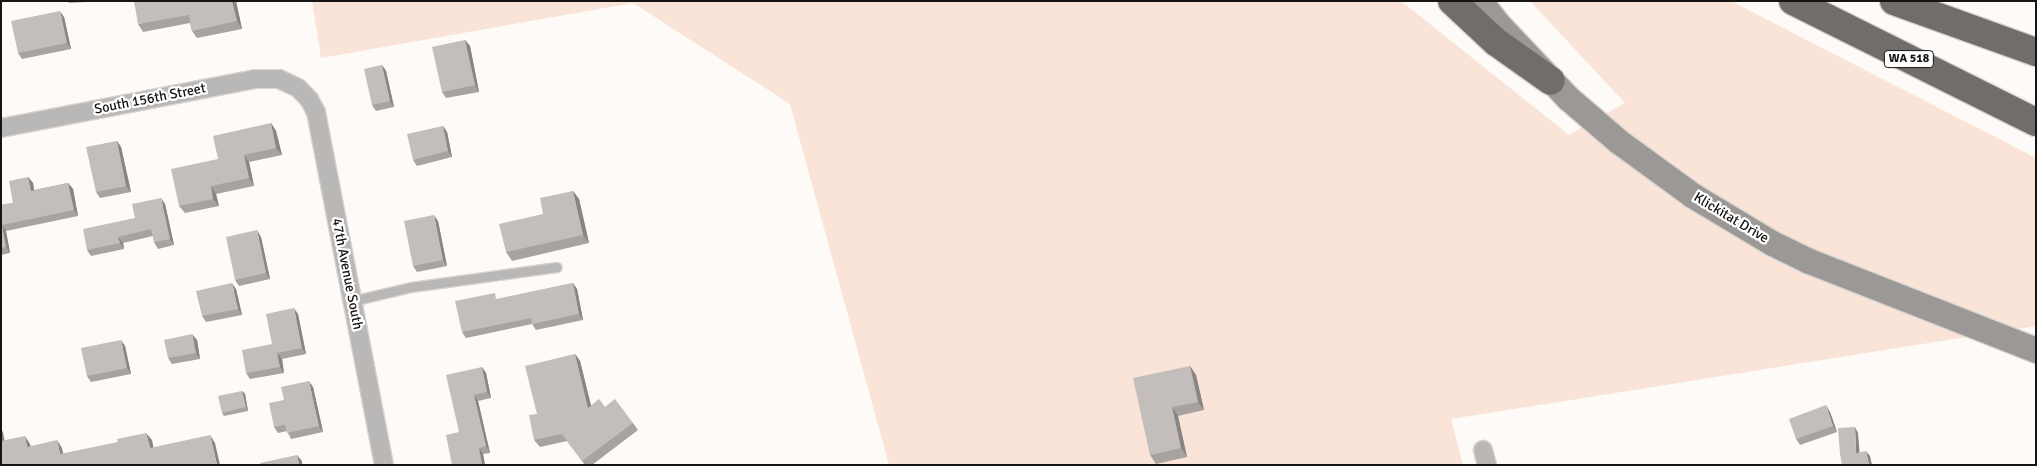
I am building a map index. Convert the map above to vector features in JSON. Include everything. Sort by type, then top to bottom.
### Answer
[{"type":"highway","points":[[1452,1],[1496,42],[1551,81]]},
{"type":"highway","name":"WA 518","points":[[1793,1],[2036,122]]},
{"type":"highway","points":[[1894,1],[2036,52]]},
{"type":"main road","name":"Klickitat Drive","points":[[1480,1],[1551,81],[1618,141],[1658,172],[1716,210],[1772,243],[1870,286],[2036,350]]},
{"type":"street","name":"South 156th Street","points":[[1,128],[255,80],[279,79],[298,88]]},
{"type":"street","name":"47th Avenue South","points":[[298,88],[309,99],[316,112],[384,465]]},
{"type":"lane","points":[[352,301],[411,288],[557,267]]},
{"type":"shaded area","points":[[312,1],[1401,1],[1569,135],[1625,103],[1530,1],[1731,1],[2036,158],[2036,326],[1451,419],[1463,465],[889,465],[790,104],[633,3],[321,58]]},
{"type":"building","points":[[134,1],[232,1],[237,21],[192,31],[189,15],[138,24]]},
{"type":"building","points":[[60,11],[67,43],[18,53],[11,21]]},
{"type":"building","points":[[465,40],[475,85],[442,92],[432,47]]},
{"type":"building","points":[[382,65],[390,101],[372,105],[364,69]]},
{"type":"building","points":[[271,123],[276,148],[244,155],[249,178],[211,186],[213,199],[179,206],[171,169],[218,159],[213,136]]},
{"type":"building","points":[[443,126],[448,151],[413,160],[407,134]]},
{"type":"building","points":[[117,141],[126,186],[96,192],[86,147]]},
{"type":"building","points":[[28,177],[31,191],[68,183],[74,210],[2,225],[6,247],[1,248],[1,205],[13,203],[9,181]]},
{"type":"building","points":[[573,191],[583,235],[506,252],[499,224],[543,214],[540,198]]},
{"type":"building","points":[[161,198],[170,239],[154,242],[151,229],[118,237],[120,243],[87,250],[83,229],[135,218],[132,204]]},
{"type":"building","points":[[434,215],[443,260],[413,266],[404,221]]},
{"type":"building","points":[[257,230],[266,273],[235,280],[226,237]]},
{"type":"building","points":[[232,283],[238,309],[202,316],[196,291]]},
{"type":"building","points":[[573,283],[579,314],[532,324],[531,318],[462,332],[455,301],[495,293],[496,299]]},
{"type":"building","points":[[294,308],[302,348],[277,353],[280,367],[246,373],[242,350],[272,344],[266,314]]},
{"type":"building","points":[[192,334],[196,353],[168,358],[164,340]]},
{"type":"building","points":[[121,340],[127,368],[87,376],[81,348]]},
{"type":"building","points":[[575,354],[588,408],[599,399],[605,407],[615,399],[633,423],[582,461],[562,434],[534,440],[529,415],[537,414],[525,366]]},
{"type":"building","points":[[1190,366],[1198,402],[1172,407],[1181,448],[1150,455],[1133,378]]},
{"type":"building","points":[[482,367],[487,392],[474,395],[486,446],[479,448],[482,465],[452,465],[446,435],[459,432],[446,375]]},
{"type":"building","points":[[309,381],[319,426],[287,433],[285,425],[274,427],[269,403],[284,400],[281,387]]},
{"type":"building","points":[[242,391],[246,407],[222,413],[218,396]]},
{"type":"building","points":[[1826,405],[1833,426],[1796,439],[1789,419]]},
{"type":"building","points":[[1855,427],[1856,453],[1866,451],[1869,465],[1842,465],[1838,428]]},
{"type":"building","points":[[146,433],[150,448],[210,435],[217,465],[1,465],[1,441],[25,436],[27,447],[57,440],[60,454],[118,442],[117,439]]},
{"type":"building","points":[[297,455],[299,465],[260,465],[260,463]]}]
